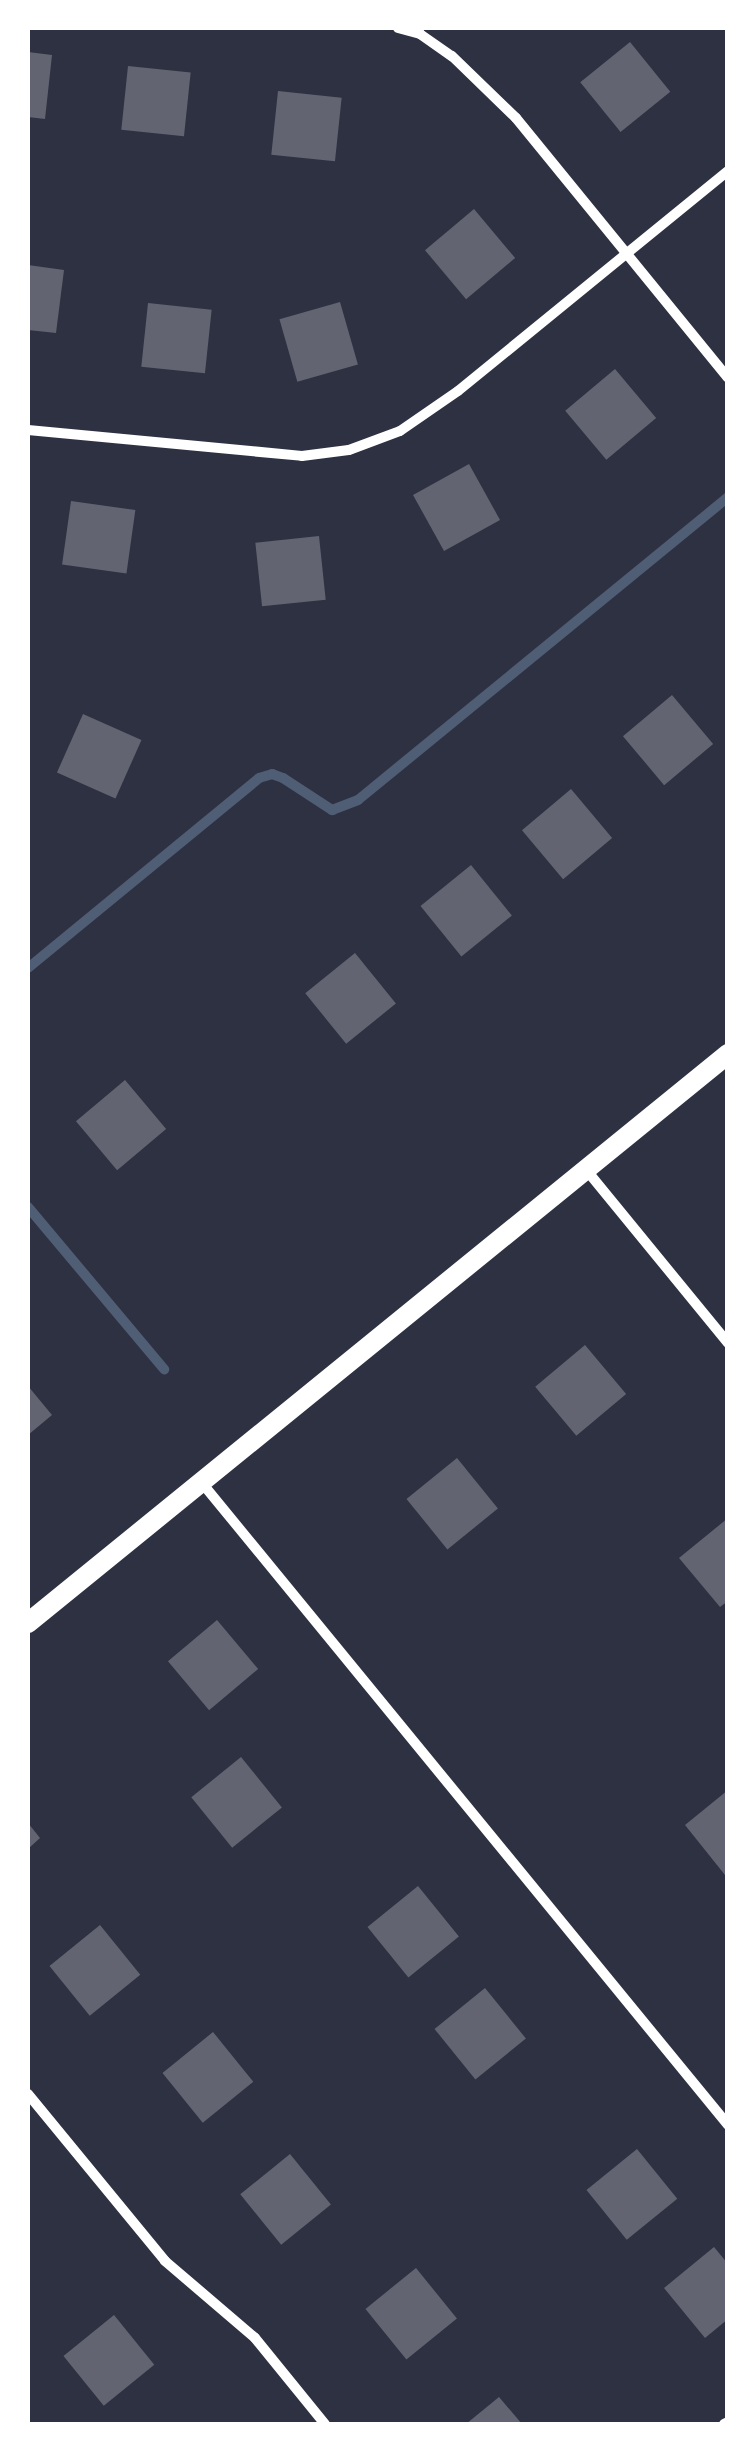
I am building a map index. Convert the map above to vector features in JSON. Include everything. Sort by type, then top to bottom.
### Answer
[{"type":"main road","points":[[28,1623],[588,1172],[728,1054]]},
{"type":"street","points":[[398,28],[422,31],[516,118],[728,378]]},
{"type":"street","points":[[28,430],[302,456],[349,450],[400,431],[458,392],[728,171]]},
{"type":"street","points":[[588,1172],[728,1343]]},
{"type":"street","points":[[201,1482],[728,2124]]},
{"type":"street","points":[[28,2094],[165,2261],[255,2338],[325,2424]]},
{"type":"building","points":[[630,42],[670,92],[621,132],[580,82]]},
{"type":"building","points":[[28,52],[52,55],[45,119],[28,117]]},
{"type":"building","points":[[128,66],[191,73],[184,136],[121,130]]},
{"type":"building","points":[[278,91],[342,98],[335,161],[271,155]]},
{"type":"building","points":[[474,209],[515,258],[466,299],[425,250]]},
{"type":"building","points":[[28,265],[64,270],[56,333],[28,330]]},
{"type":"building","points":[[340,302],[358,364],[297,382],[279,319]]},
{"type":"building","points":[[148,303],[212,310],[205,373],[141,367]]},
{"type":"building","points":[[615,369],[656,418],[606,460],[565,411]]},
{"type":"building","points":[[469,464],[500,520],[444,551],[413,495]]},
{"type":"building","points":[[71,501],[135,510],[126,573],[62,564]]},
{"type":"building","points":[[319,536],[326,600],[262,606],[255,543]]},
{"type":"building","points":[[672,695],[713,744],[664,785],[623,736]]},
{"type":"building","points":[[83,714],[141,740],[115,798],[57,772]]},
{"type":"building","points":[[571,789],[612,838],[563,879],[522,830]]},
{"type":"building","points":[[471,865],[512,916],[461,956],[420,906]]},
{"type":"building","points":[[355,953],[396,1004],[346,1044],[305,993]]},
{"type":"building","points":[[125,1080],[166,1129],[117,1170],[76,1121]]},
{"type":"building","points":[[585,1345],[626,1394],[576,1436],[535,1387]]},
{"type":"building","points":[[28,1386],[52,1415],[28,1435]]},
{"type":"building","points":[[457,1458],[498,1509],[447,1549],[406,1499]]},
{"type":"building","points":[[728,1518],[728,1601],[720,1607],[679,1558]]},
{"type":"building","points":[[217,1620],[258,1669],[209,1710],[168,1661]]},
{"type":"building","points":[[241,1757],[282,1808],[232,1848],[191,1797]]},
{"type":"building","points":[[728,1790],[728,1873],[725,1875],[685,1825]]},
{"type":"building","points":[[28,1823],[40,1838],[28,1849]]},
{"type":"building","points":[[418,1886],[459,1937],[408,1977],[367,1927]]},
{"type":"building","points":[[100,1925],[140,1975],[90,2016],[49,1966]]},
{"type":"building","points":[[485,1988],[526,2039],[475,2079],[434,2029]]},
{"type":"building","points":[[213,2032],[253,2082],[203,2123],[162,2073]]},
{"type":"building","points":[[637,2149],[677,2199],[627,2240],[586,2190]]},
{"type":"building","points":[[290,2154],[331,2205],[281,2245],[240,2194]]},
{"type":"building","points":[[714,2247],[728,2264],[728,2319],[705,2338],[664,2288]]},
{"type":"building","points":[[416,2268],[457,2319],[406,2359],[365,2309]]},
{"type":"building","points":[[114,2315],[154,2365],[104,2406],[63,2356]]},
{"type":"building","points":[[499,2397],[522,2424],[466,2424]]},
{"type":"waterway","points":[[28,968],[259,778],[272,774],[283,778],[332,810],[358,800],[728,497]]},
{"type":"waterway","points":[[28,1207],[164,1369]]}]
